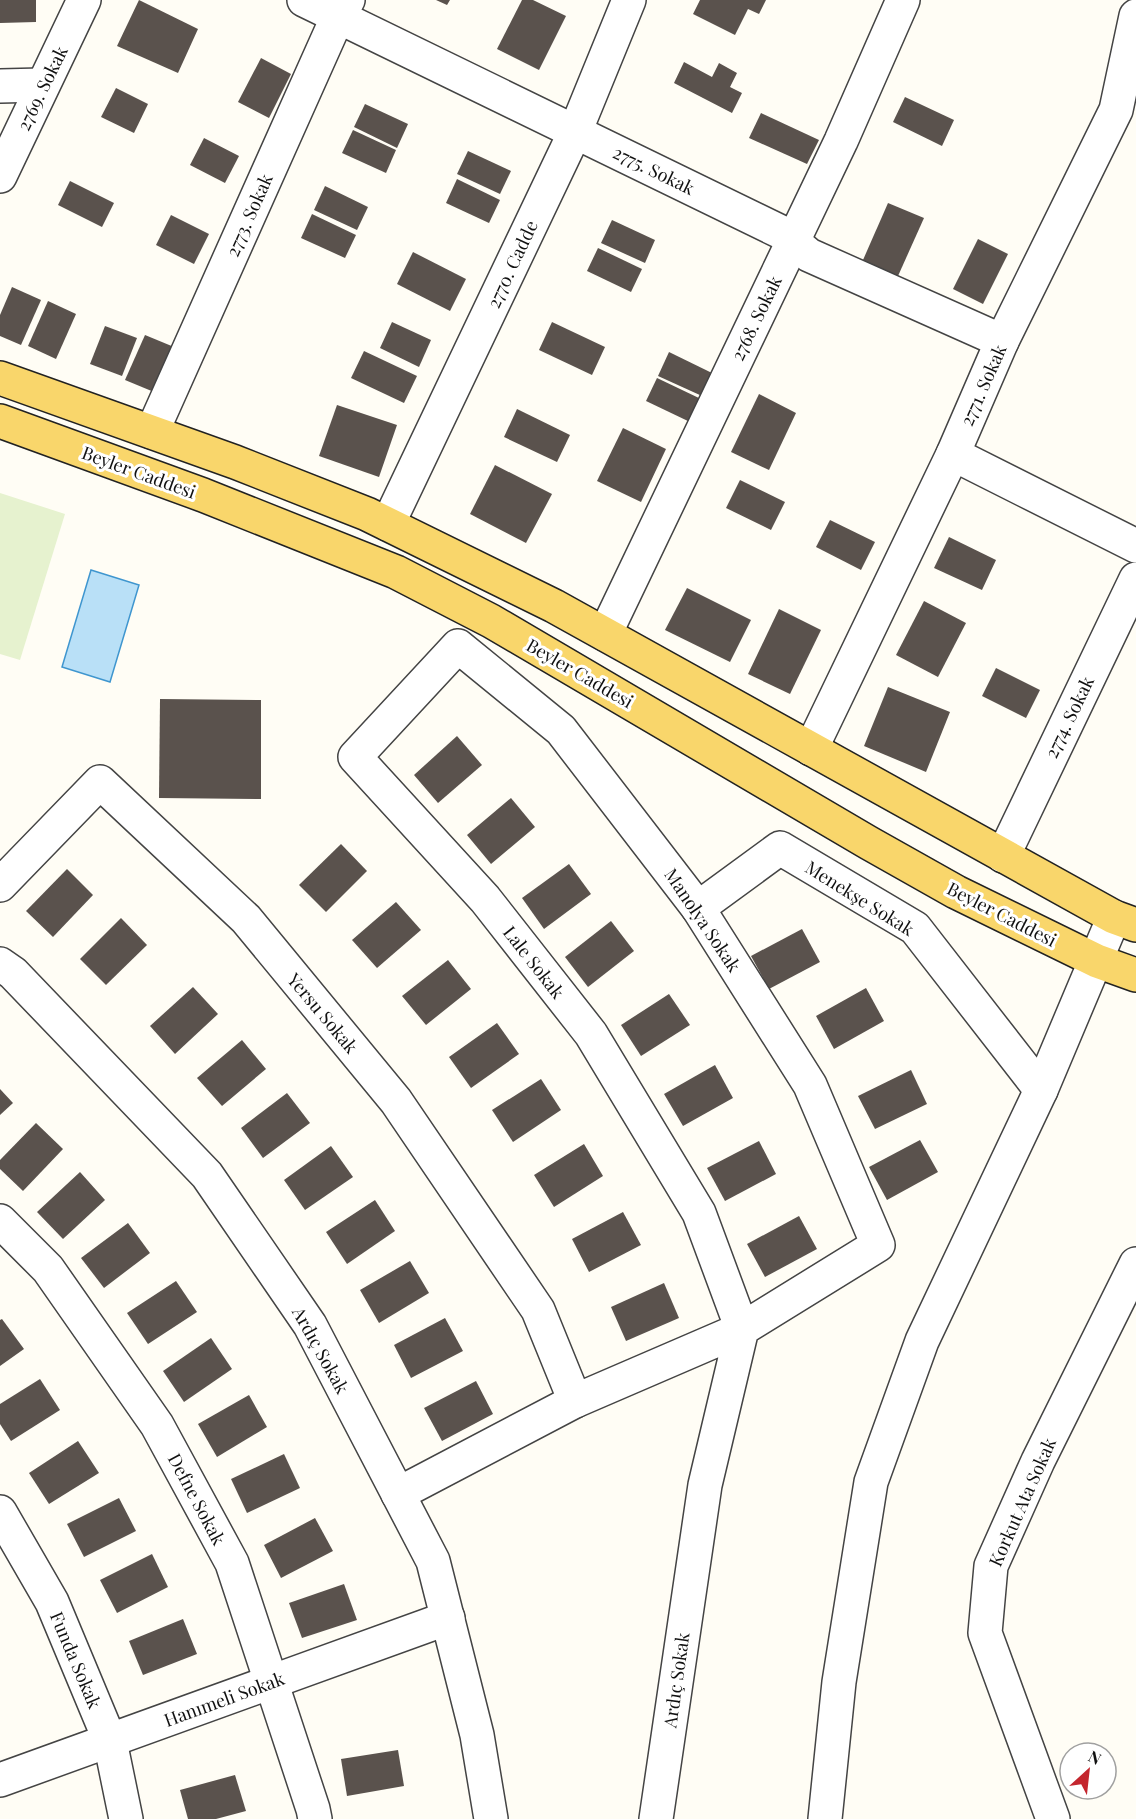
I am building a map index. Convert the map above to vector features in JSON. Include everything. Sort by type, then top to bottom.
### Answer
[{"type":"main road","points":[[0,378],[235,462],[388,524],[554,606],[1003,856],[1125,921]]},
{"type":"main road","name":"Beyler Caddesi","points":[[0,421],[203,495],[396,572],[491,621],[869,843],[947,886],[1097,961],[1136,975]]},
{"type":"street","name":"2769. Sokak","points":[[0,176],[84,0]]},
{"type":"street","name":"2775. Sokak","points":[[304,0],[343,8],[575,132],[783,233],[809,255],[1002,341]]},
{"type":"street","name":"2770. Cadde","points":[[388,524],[575,132],[629,0]]},
{"type":"street","name":"2768. Sokak","points":[[605,634],[841,141],[903,0]]},
{"type":"street","name":"2773. Sokak","points":[[152,432],[343,8]]},
{"type":"street","name":"2771. Sokak","points":[[811,749],[953,454],[1002,341],[1116,110],[1136,16]]},
{"type":"street","points":[[0,86],[42,85]]},
{"type":"street","points":[[953,454],[1136,546]]},
{"type":"street","name":"2774. Sokak","points":[[1003,856],[1136,579]]},
{"type":"street","name":"Manolya Sokak","points":[[458,646],[561,730],[698,908],[810,1086],[878,1245],[742,1329]]},
{"type":"street","name":"Lale Sokak","points":[[458,646],[355,757],[485,899],[591,1034],[699,1213],[742,1329]]},
{"type":"street","name":"Yersu Sokak","points":[[0,885],[100,782],[246,919],[396,1101],[538,1310],[575,1401]]},
{"type":"street","name":"Menekşe Sokak","points":[[698,908],[780,848],[915,928],[1041,1090]]},
{"type":"street","points":[[825,1819],[839,1682],[871,1482],[922,1341],[1041,1090],[1097,961],[1125,921]]},
{"type":"street","name":"Ardıç Sokak","points":[[0,964],[13,973],[207,1175],[310,1325],[433,1561],[477,1735],[491,1819]]},
{"type":"street","name":"Defne Sokak","points":[[0,1221],[48,1269],[157,1425],[232,1563],[273,1682],[314,1809],[315,1819]]},
{"type":"street","name":"Korkut Ata Sokak","points":[[1053,1819],[985,1633],[991,1566],[1038,1461],[1136,1264]]},
{"type":"street","points":[[398,1494],[575,1401],[742,1329]]},
{"type":"street","name":"Ardıç Sokak","points":[[656,1819],[705,1485],[742,1329]]},
{"type":"street","name":"Funda Sokak","points":[[0,1512],[52,1602],[110,1741],[126,1819]]},
{"type":"street","name":"Hanımeli Sokak","points":[[0,1780],[448,1618]]},
{"type":"green space","points":[[0,493],[65,514],[20,660],[0,654]]},
{"type":"water","points":[[91,570],[139,585],[110,682],[62,667]]},
{"type":"building","points":[[0,0],[36,0],[36,22],[0,23]]},
{"type":"building","points":[[139,0],[198,29],[178,73],[117,46]]},
{"type":"building","points":[[436,0],[450,0],[447,5]]},
{"type":"building","points":[[522,0],[533,0],[566,16],[539,70],[497,49]]},
{"type":"building","points":[[700,0],[766,0],[759,14],[748,9],[735,35],[693,14]]},
{"type":"building","points":[[261,58],[291,74],[269,118],[238,102]]},
{"type":"building","points":[[684,62],[712,77],[719,63],[737,73],[730,87],[742,93],[732,113],[674,83]]},
{"type":"building","points":[[116,88],[148,104],[134,133],[101,117]]},
{"type":"building","points":[[905,97],[954,120],[942,146],[893,122]]},
{"type":"building","points":[[365,104],[408,124],[397,148],[354,127]]},
{"type":"building","points":[[761,113],[819,140],[807,164],[749,138]]},
{"type":"building","points":[[353,130],[396,150],[386,173],[342,153]]},
{"type":"building","points":[[204,138],[239,156],[225,183],[190,165]]},
{"type":"building","points":[[468,151],[511,171],[500,194],[457,174]]},
{"type":"building","points":[[457,179],[500,200],[489,223],[446,203]]},
{"type":"building","points":[[70,181],[114,203],[102,227],[58,205]]},
{"type":"building","points":[[325,186],[368,207],[357,230],[314,210]]},
{"type":"building","points":[[888,203],[924,218],[898,276],[863,260]]},
{"type":"building","points":[[312,214],[356,235],[345,258],[301,238]]},
{"type":"building","points":[[171,215],[209,234],[194,264],[156,245]]},
{"type":"building","points":[[612,220],[655,240],[645,263],[601,243]]},
{"type":"building","points":[[978,239],[1008,254],[983,304],[953,289]]},
{"type":"building","points":[[598,248],[642,269],[631,292],[587,271]]},
{"type":"building","points":[[413,252],[466,279],[450,311],[397,284]]},
{"type":"building","points":[[12,287],[41,300],[21,345],[0,336],[0,315]]},
{"type":"building","points":[[48,301],[76,314],[56,359],[28,346]]},
{"type":"building","points":[[392,322],[431,340],[419,367],[380,348]]},
{"type":"building","points":[[552,322],[605,347],[592,375],[539,350]]},
{"type":"building","points":[[105,326],[137,338],[122,376],[90,364]]},
{"type":"building","points":[[145,335],[174,347],[154,392],[125,380]]},
{"type":"building","points":[[364,351],[417,376],[404,403],[351,378]]},
{"type":"building","points":[[669,352],[712,373],[702,396],[658,376]]},
{"type":"building","points":[[657,378],[701,399],[690,422],[646,401]]},
{"type":"building","points":[[759,394],[796,413],[769,470],[731,452]]},
{"type":"building","points":[[337,405],[397,425],[379,477],[319,456]]},
{"type":"building","points":[[517,409],[570,435],[557,462],[504,437]]},
{"type":"building","points":[[623,428],[666,449],[641,502],[597,481]]},
{"type":"building","points":[[495,465],[552,494],[526,543],[470,514]]},
{"type":"building","points":[[740,480],[785,502],[771,530],[726,508]]},
{"type":"building","points":[[830,520],[875,542],[861,570],[816,547]]},
{"type":"building","points":[[949,537],[996,560],[982,590],[934,568]]},
{"type":"building","points":[[687,588],[751,620],[730,662],[665,630]]},
{"type":"building","points":[[924,601],[966,623],[938,677],[896,655]]},
{"type":"building","points":[[779,609],[821,630],[790,694],[748,674]]},
{"type":"building","points":[[996,668],[1040,690],[1026,718],[982,696]]},
{"type":"building","points":[[888,687],[950,712],[926,772],[864,746]]},
{"type":"building","points":[[160,699],[261,700],[261,799],[159,798]]},
{"type":"building","points":[[457,736],[482,765],[438,803],[414,775]]},
{"type":"building","points":[[511,798],[535,827],[491,864],[467,835]]},
{"type":"building","points":[[341,844],[367,871],[326,912],[299,885]]},
{"type":"building","points":[[569,864],[591,894],[544,929],[522,898]]},
{"type":"building","points":[[67,869],[93,895],[53,937],[26,911]]},
{"type":"building","points":[[396,902],[421,930],[377,968],[352,940]]},
{"type":"building","points":[[121,918],[147,945],[106,985],[80,959]]},
{"type":"building","points":[[611,921],[634,951],[588,987],[565,957]]},
{"type":"building","points":[[802,929],[820,962],[769,989],[751,956]]},
{"type":"building","points":[[448,960],[471,989],[426,1025],[402,996]]},
{"type":"building","points":[[193,987],[218,1014],[175,1054],[150,1026]]},
{"type":"building","points":[[866,988],[884,1021],[834,1049],[816,1016]]},
{"type":"building","points":[[669,994],[690,1025],[641,1056],[621,1025]]},
{"type":"building","points":[[497,1023],[519,1054],[471,1088],[449,1057]]},
{"type":"building","points":[[242,1040],[266,1069],[222,1106],[197,1078]]},
{"type":"building","points":[[715,1065],[733,1098],[683,1126],[664,1094]]},
{"type":"building","points":[[911,1070],[927,1104],[875,1129],[858,1096]]},
{"type":"building","points":[[541,1079],[561,1110],[513,1142],[492,1110]]},
{"type":"building","points":[[0,1089],[13,1103],[0,1115]]},
{"type":"building","points":[[287,1093],[310,1123],[263,1158],[241,1128]]},
{"type":"building","points":[[36,1123],[63,1149],[23,1191],[0,1169],[0,1160]]},
{"type":"building","points":[[920,1140],[938,1172],[887,1200],[869,1167]]},
{"type":"building","points":[[759,1141],[776,1174],[725,1201],[707,1168]]},
{"type":"building","points":[[584,1144],[603,1176],[554,1207],[534,1175]]},
{"type":"building","points":[[331,1146],[353,1177],[305,1210],[284,1180]]},
{"type":"building","points":[[80,1172],[105,1200],[63,1239],[37,1212]]},
{"type":"building","points":[[375,1200],[395,1231],[347,1264],[326,1232]]},
{"type":"building","points":[[623,1212],[641,1245],[589,1272],[572,1239]]},
{"type":"building","points":[[799,1216],[817,1249],[765,1277],[747,1244]]},
{"type":"building","points":[[128,1223],[150,1253],[104,1288],[81,1258]]},
{"type":"building","points":[[410,1261],[429,1293],[379,1323],[360,1290]]},
{"type":"building","points":[[176,1281],[197,1312],[148,1344],[127,1313]]},
{"type":"building","points":[[664,1283],[679,1318],[626,1341],[611,1307]]},
{"type":"building","points":[[445,1318],[463,1351],[411,1378],[394,1345]]},
{"type":"building","points":[[2,1319],[24,1349],[0,1366],[0,1320]]},
{"type":"building","points":[[211,1338],[232,1369],[184,1402],[163,1371]]},
{"type":"building","points":[[40,1379],[60,1410],[11,1441],[0,1424],[0,1404]]},
{"type":"building","points":[[476,1381],[493,1414],[442,1441],[424,1408]]},
{"type":"building","points":[[249,1395],[267,1427],[217,1457],[198,1424]]},
{"type":"building","points":[[78,1441],[99,1473],[49,1504],[29,1473]]},
{"type":"building","points":[[284,1454],[300,1488],[247,1513],[231,1479]]},
{"type":"building","points":[[119,1498],[136,1531],[84,1557],[67,1524]]},
{"type":"building","points":[[315,1518],[333,1551],[281,1578],[264,1545]]},
{"type":"building","points":[[152,1554],[168,1587],[117,1613],[100,1580]]},
{"type":"building","points":[[344,1584],[357,1620],[302,1638],[289,1603]]},
{"type":"building","points":[[183,1619],[197,1654],[143,1675],[129,1641]]},
{"type":"building","points":[[398,1750],[404,1786],[347,1796],[341,1759]]},
{"type":"building","points":[[235,1775],[246,1811],[216,1819],[188,1819],[180,1790]]}]
